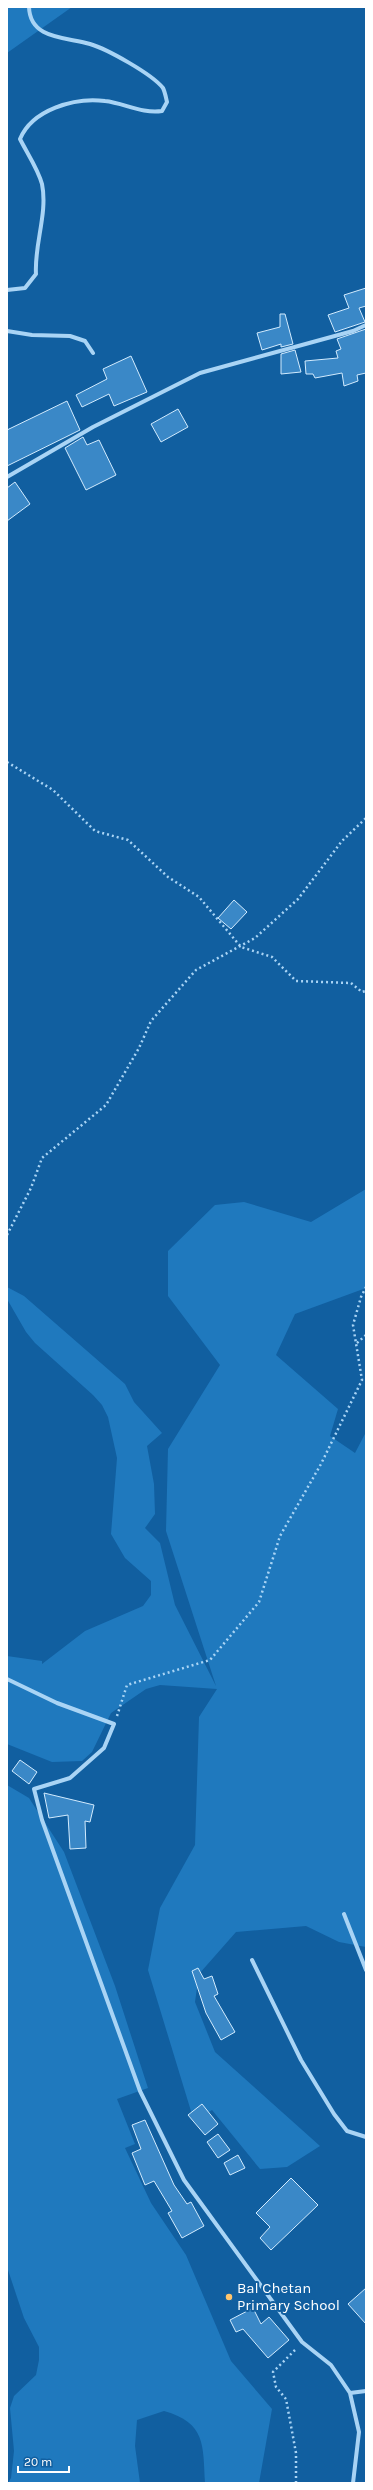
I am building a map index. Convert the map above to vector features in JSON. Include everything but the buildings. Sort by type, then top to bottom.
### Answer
[{"type":"street","points":[[7,290],[24,288],[36,274],[35,258],[42,216],[42,184],[20,139],[25,127],[42,113],[73,102],[104,101],[152,112],[162,111],[168,102],[163,88],[141,69],[91,44],[49,36],[34,24],[29,7]]},
{"type":"street","points":[[7,477],[93,427],[200,373],[353,331],[366,325]]},
{"type":"street","points":[[7,331],[32,335],[70,336],[85,341],[93,353]]},
{"type":"street","points":[[8,1680],[57,1703],[114,1724],[104,1748],[70,1778],[34,1789],[42,1820],[64,1877],[140,2091],[184,2180],[302,2342],[331,2366],[350,2393],[359,2432],[354,2483]]},
{"type":"street","points":[[344,1914],[366,1970]]},
{"type":"street","points":[[252,1960],[301,2060],[334,2114],[347,2131],[366,2137]]},
{"type":"street","points":[[350,2393],[366,2391]]},
{"type":"path","points":[[7,762],[53,790],[95,831],[128,840],[168,877],[199,897],[241,947],[272,957],[296,980],[351,983],[362,992],[366,991]]},
{"type":"path","points":[[7,1235],[31,1188],[42,1158],[106,1106],[139,1048],[151,1020],[196,970],[241,947],[255,938],[298,899],[342,841],[366,818]]},
{"type":"path","points":[[114,1724],[127,1685],[210,1660],[259,1602],[280,1536],[321,1464],[362,1380],[353,1325],[361,1296],[366,1287]]},
{"type":"path","points":[[357,1343],[366,1335]]},
{"type":"path","points":[[296,2483],[296,2452],[286,2399],[276,2387],[273,2372],[302,2342]]},
{"type":"shaded area","points":[[7,7],[72,7],[7,53]]},
{"type":"shaded area","points":[[366,1189],[366,1288],[295,1314],[276,1355],[338,1409],[330,1436],[355,1453],[366,1432],[366,1947],[339,1942],[306,1926],[236,1932],[199,1974],[195,2002],[215,2052],[320,2146],[287,2167],[260,2169],[212,2110],[194,2121],[148,1970],[160,1908],[195,1845],[199,1717],[217,1689],[160,1685],[146,1689],[111,1713],[92,1752],[82,1761],[52,1762],[7,1744],[7,1656],[42,1661],[42,1664],[85,1631],[143,1606],[151,1595],[151,1581],[125,1558],[111,1534],[117,1458],[108,1417],[102,1405],[93,1395],[35,1343],[26,1332],[7,1299],[7,1287],[24,1296],[125,1384],[134,1402],[162,1433],[147,1446],[154,1484],[155,1514],[145,1528],[160,1543],[175,1605],[216,1686],[166,1531],[168,1449],[220,1365],[168,1296],[168,1251],[215,1205],[244,1202],[311,1222]]},
{"type":"shaded area","points":[[7,1785],[29,1798],[64,1852],[115,1986],[148,2088],[117,2099],[135,2144],[125,2148],[151,2203],[186,2255],[231,2361],[272,2409],[259,2483],[205,2483],[204,2457],[200,2437],[188,2422],[178,2416],[164,2411],[137,2420],[135,2446],[140,2483],[8,2483],[11,2478],[14,2451],[10,2408],[14,2396],[36,2375],[39,2360],[39,2347],[24,2318],[7,2267]]},
{"type":"place","name":"Bal Chetan Primary School","points":[[229,2297]]}]
